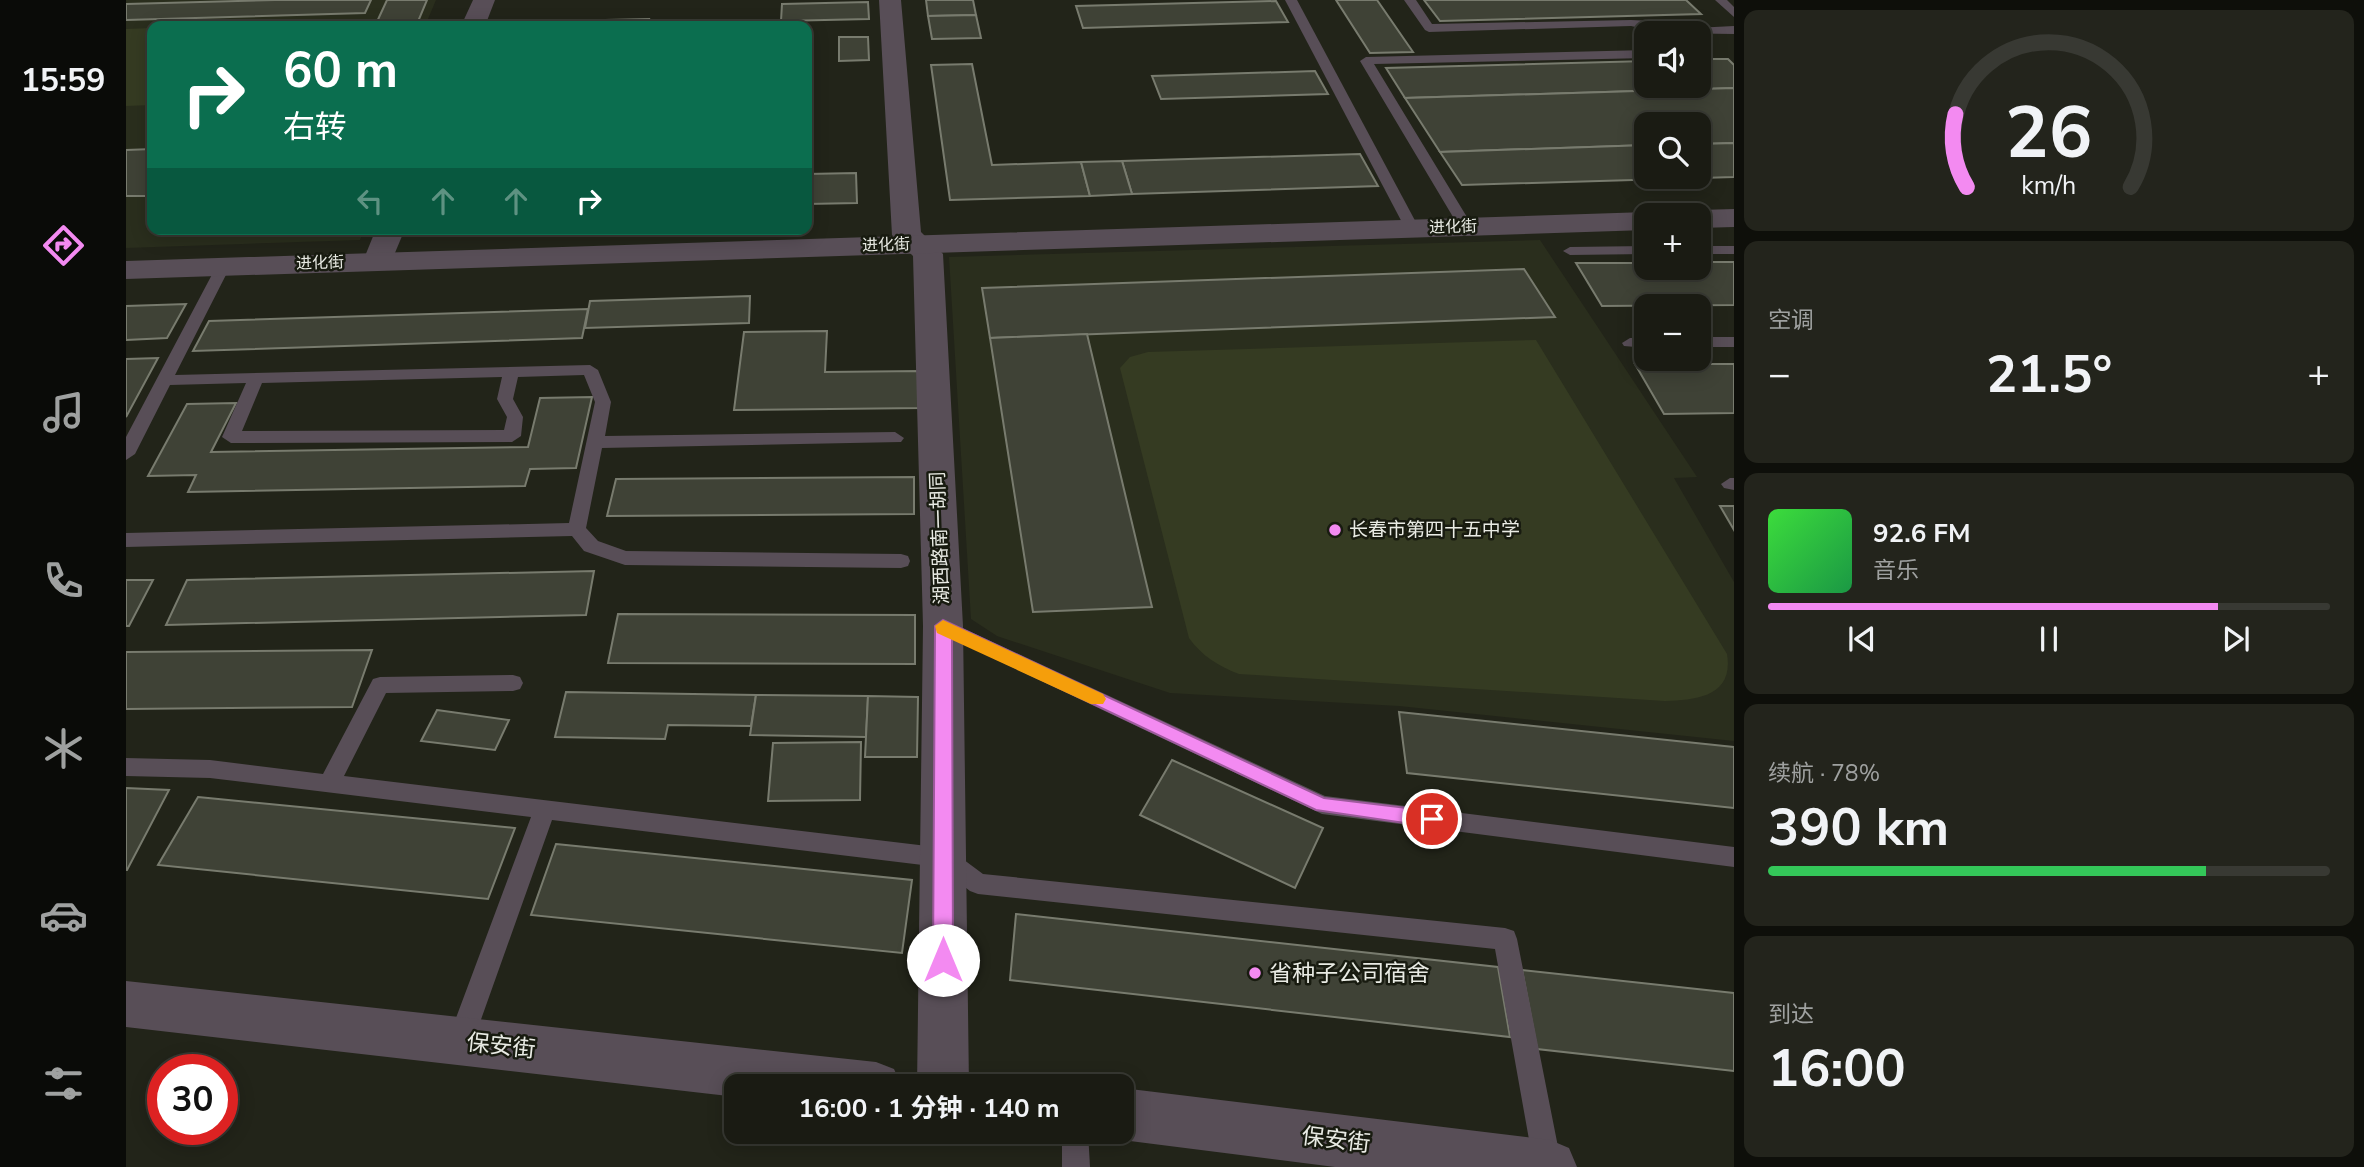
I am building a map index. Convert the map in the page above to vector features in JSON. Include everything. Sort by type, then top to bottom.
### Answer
[{"type":"street","points":[[475,21],[484,0]]},
{"type":"street","name":"湖西路南一胡同","points":[[890,0],[907,235],[928,254],[943,626],[943,1074]]},
{"type":"street","points":[[1711,219],[1734,218]]},
{"type":"street","name":"进化街","points":[[126,270],[1634,221]]},
{"type":"street","points":[[378,261],[389,235]]},
{"type":"street","name":"保安街","points":[[126,1004],[756,1074]]},
{"type":"street","name":"保安街","points":[[1134,1115],[1549,1167]]},
{"type":"lane","points":[[1291,0],[1412,228]]},
{"type":"lane","points":[[1410,0],[1429,28],[1634,23]]},
{"type":"lane","points":[[1720,0],[1734,14]]},
{"type":"lane","points":[[1711,31],[1734,30]]},
{"type":"lane","points":[[1466,227],[1366,61],[1634,54]]},
{"type":"lane","points":[[1570,251],[1634,250]]},
{"type":"lane","points":[[1711,250],[1734,250]]},
{"type":"lane","points":[[126,454],[223,267]]},
{"type":"lane","points":[[1711,342],[1734,342]]},
{"type":"lane","points":[[164,380],[590,370],[603,402],[577,529]]},
{"type":"lane","points":[[256,378],[231,437],[512,436],[515,417],[505,399],[511,372]]},
{"type":"lane","points":[[595,442],[895,438]]},
{"type":"lane","points":[[126,540],[577,529],[592,546],[625,558],[901,561]]},
{"type":"lane","points":[[943,626],[1322,805],[1734,857]]},
{"type":"lane","points":[[329,784],[380,685],[513,683]]},
{"type":"lane","points":[[126,766],[210,769],[944,859],[978,884],[1505,939],[1549,1167]]},
{"type":"lane","points":[[460,1042],[544,811]]},
{"type":"lane","points":[[1075,1144],[1076,1167]]},
{"type":"shaded area","points":[[126,0],[436,0],[427,21],[147,21],[147,235],[362,235],[360,240],[126,248]]},
{"type":"shaded area","points":[[147,28],[147,105],[126,106],[126,29]]},
{"type":"shaded area","name":"长春市第四十五中学","points":[[1540,240],[1697,477],[1674,478],[1734,582],[1734,741],[1399,706],[1170,693],[997,636],[971,619],[949,257]]},
{"type":"shaded area","points":[[1536,340],[1727,654],[1728,668],[1719,687],[1701,697],[1665,701],[1239,674],[1224,668],[1199,650],[1189,638],[1120,368],[1130,357],[1148,352]]},
{"type":"building","points":[[371,0],[365,13],[126,20],[126,4]]},
{"type":"building","points":[[387,0],[427,0],[418,21],[377,21]]},
{"type":"building","points":[[926,0],[973,0],[976,15],[928,16]]},
{"type":"building","points":[[1336,0],[1377,0],[1413,52],[1370,53]]},
{"type":"building","points":[[1424,0],[1686,0],[1701,14],[1440,21]]},
{"type":"building","points":[[1276,1],[1288,22],[1083,28],[1076,6]]},
{"type":"building","points":[[868,2],[869,19],[781,21],[782,4]]},
{"type":"building","points":[[976,15],[981,38],[932,39],[928,16]]},
{"type":"building","points":[[649,19],[648,21],[560,21]]},
{"type":"building","points":[[839,37],[868,37],[869,60],[839,61]]},
{"type":"building","points":[[1711,59],[1728,59],[1734,65],[1734,88],[1711,89]]},
{"type":"building","points":[[1634,61],[1634,91],[1405,98],[1386,68]]},
{"type":"building","points":[[972,64],[992,165],[1081,162],[1090,196],[950,200],[931,65]]},
{"type":"building","points":[[1315,71],[1328,94],[1161,99],[1152,76]]},
{"type":"building","points":[[1734,88],[1734,143],[1711,144],[1711,112],[1634,112],[1634,145],[1440,152],[1405,98],[1634,91],[1634,98],[1711,98],[1711,89]]},
{"type":"building","points":[[1734,143],[1734,177],[1711,178],[1711,144]]},
{"type":"building","points":[[1634,145],[1634,180],[1462,185],[1440,152]]},
{"type":"building","points":[[147,149],[147,196],[126,196],[126,150]]},
{"type":"building","points":[[1360,154],[1378,186],[1132,194],[1122,161]]},
{"type":"building","points":[[1122,161],[1132,194],[1090,196],[1081,162]]},
{"type":"building","points":[[856,173],[857,203],[812,204],[812,174]]},
{"type":"building","points":[[1711,262],[1734,262],[1734,305],[1711,305],[1711,294],[1634,294],[1634,306],[1602,306],[1576,263],[1634,263],[1634,280],[1711,280]]},
{"type":"building","points":[[1524,269],[1555,317],[990,338],[982,288]]},
{"type":"building","points":[[750,296],[749,323],[585,328],[590,301]]},
{"type":"building","points":[[186,304],[167,338],[126,340],[126,306]]},
{"type":"building","points":[[588,309],[582,338],[193,351],[209,321]]},
{"type":"building","points":[[827,331],[825,372],[921,371],[922,408],[734,410],[744,332]]},
{"type":"building","points":[[1087,334],[1152,607],[1033,612],[990,338]]},
{"type":"building","points":[[158,358],[126,417],[126,359]]},
{"type":"building","points":[[1711,364],[1734,364],[1734,413],[1664,414],[1639,371],[1711,371]]},
{"type":"building","points":[[592,397],[576,468],[530,469],[525,486],[188,492],[196,475],[148,476],[187,404],[236,403],[211,452],[528,447],[540,398]]},
{"type":"building","points":[[914,477],[914,514],[607,516],[616,479]]},
{"type":"building","points":[[1720,506],[1734,506],[1734,530]]},
{"type":"building","points":[[594,571],[586,615],[166,625],[187,580]]},
{"type":"building","points":[[126,580],[153,580],[129,626],[126,626]]},
{"type":"building","points":[[618,614],[915,615],[915,664],[608,663]]},
{"type":"building","points":[[372,650],[352,707],[126,709],[126,652]]},
{"type":"building","points":[[566,692],[756,695],[751,726],[668,725],[665,739],[555,737]]},
{"type":"building","points":[[756,695],[868,696],[866,737],[750,735]]},
{"type":"building","points":[[868,696],[918,697],[917,757],[865,757]]},
{"type":"building","points":[[437,710],[509,720],[495,750],[421,741]]},
{"type":"building","points":[[1399,712],[1734,747],[1734,808],[1407,773]]},
{"type":"building","points":[[861,742],[860,800],[768,801],[773,743]]},
{"type":"building","points":[[1172,760],[1323,828],[1295,888],[1140,815]]},
{"type":"building","points":[[126,788],[169,790],[127,870],[126,870]]},
{"type":"building","points":[[198,797],[515,828],[488,899],[158,865]]},
{"type":"building","points":[[556,844],[912,880],[902,953],[531,915]]},
{"type":"building","name":"省种子公司宿舍","points":[[1016,914],[1498,967],[1510,1037],[1010,980]]},
{"type":"building","points":[[1522,970],[1734,993],[1734,1071],[1537,1049]]},
{"type":"slow traffic","points":[[943,629],[943,626],[1097,699]]},
{"type":"place","name":"长春市第四十五中学","points":[[1335,530]]},
{"type":"place","name":"省种子公司宿舍","points":[[1255,973]]},
{"type":"route","points":[[943,960],[943,626],[1322,805],[1432,819]]}]
